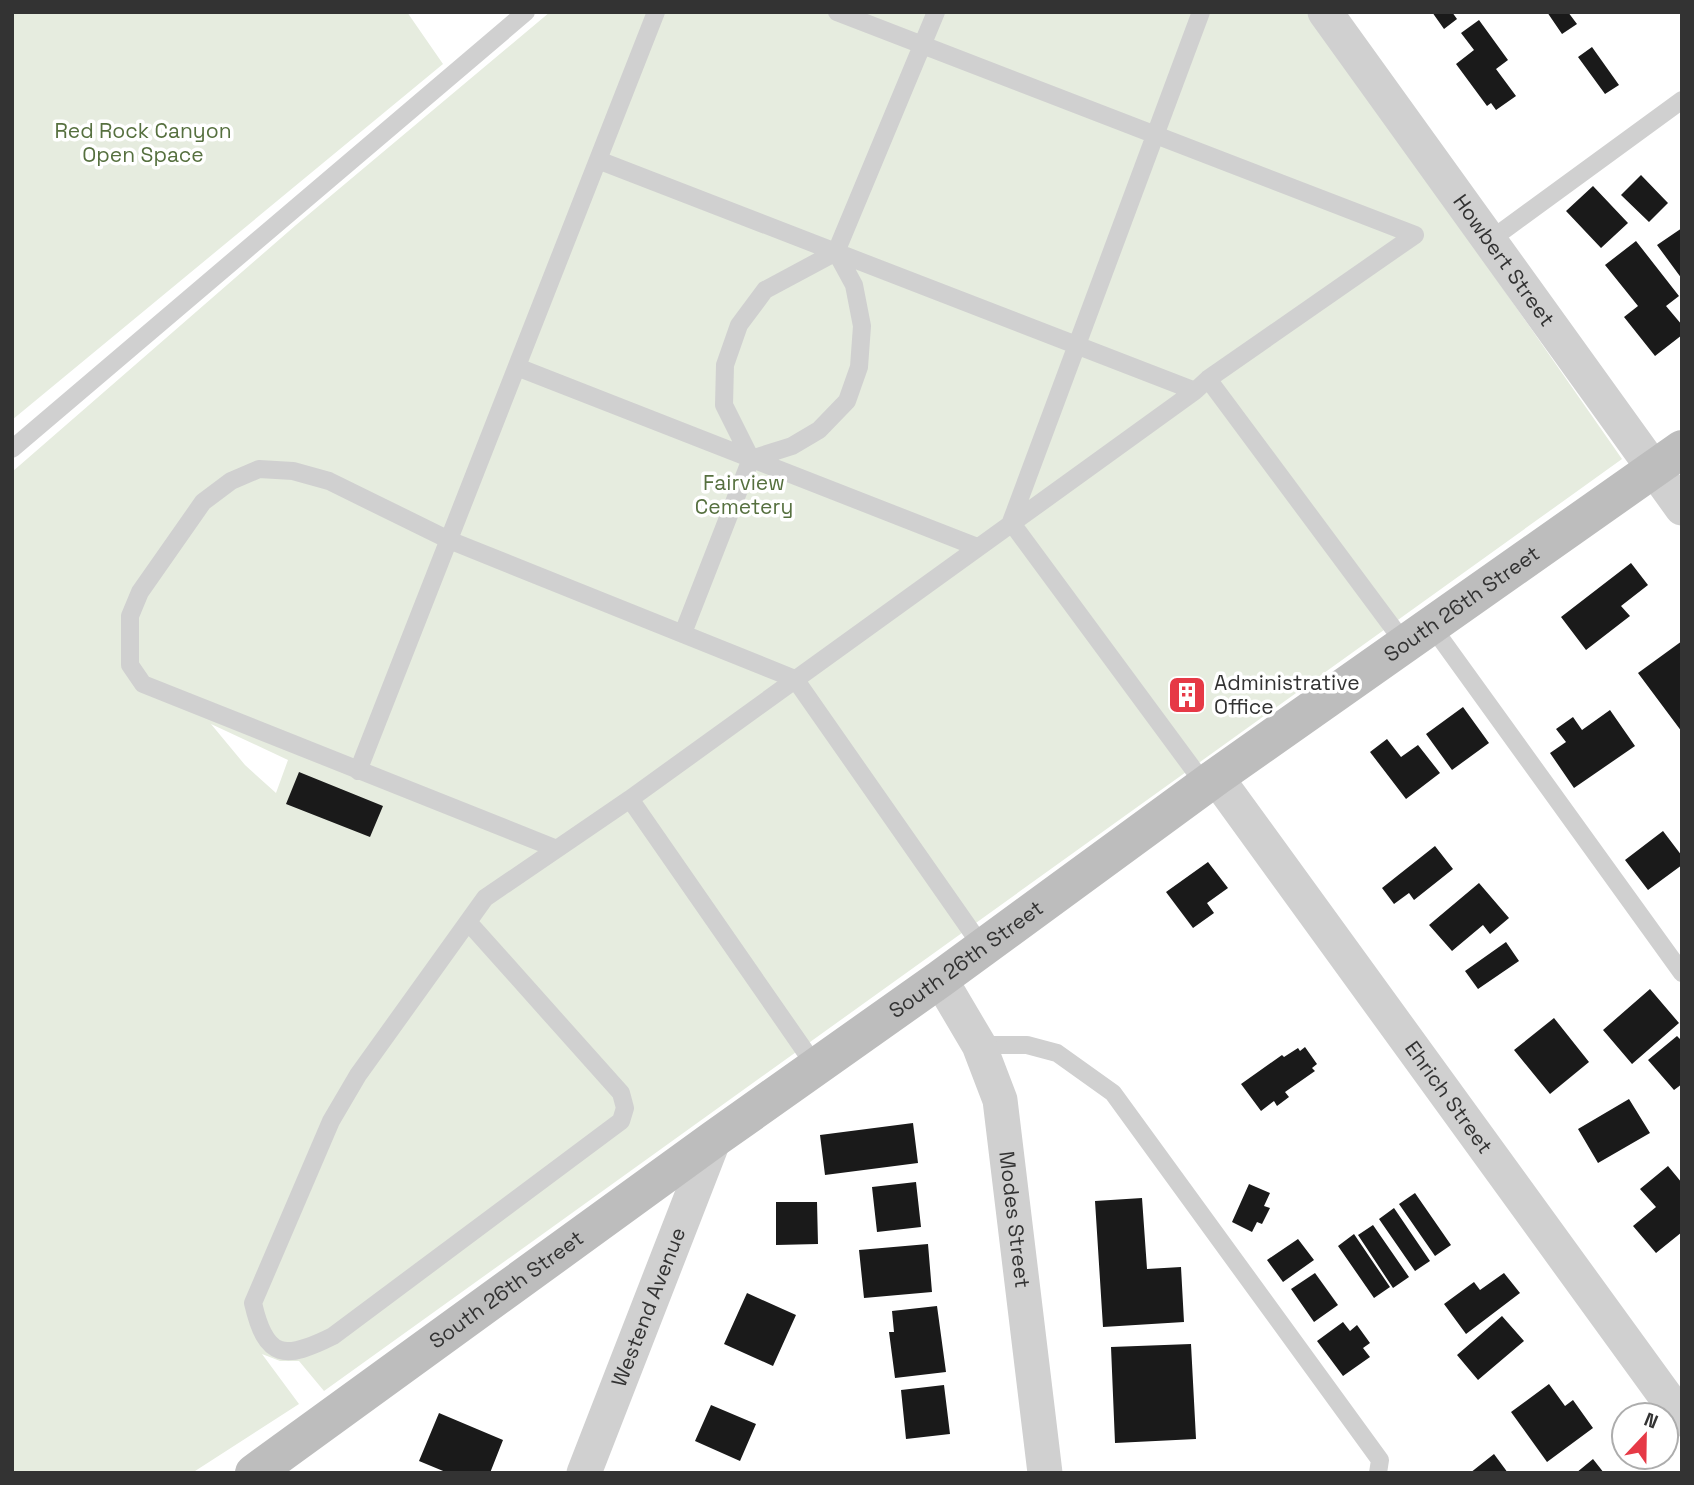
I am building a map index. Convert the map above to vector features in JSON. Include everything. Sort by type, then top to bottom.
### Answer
[{"type":"street","name":"Howbert Street","points":[[1325,12],[1489,241],[1668,459],[1682,508]]},
{"type":"street","name":"South 26th Street","points":[[254,1473],[714,1139],[983,948],[1210,781],[1668,459]]},
{"type":"street","name":"Ehrich Street","points":[[1210,781],[1682,1419]]},
{"type":"street","name":"Modes Street","points":[[940,979],[979,1045],[1000,1100],[1045,1473]]},
{"type":"street","name":"Westend Avenue","points":[[584,1473],[714,1139]]},
{"type":"lane","points":[[12,449],[526,12]]},
{"type":"lane","points":[[358,771],[656,12]]},
{"type":"lane","points":[[469,923],[621,1093],[625,1108],[621,1121],[332,1336],[292,1353],[279,1351],[267,1340],[258,1325],[253,1303],[331,1121],[358,1075],[485,898],[630,799],[1201,385],[1415,235],[837,12]]},
{"type":"lane","points":[[683,633],[751,459],[724,405],[725,365],[738,325],[765,290],[836,252],[936,12]]},
{"type":"lane","points":[[1011,522],[1201,12]]},
{"type":"lane","points":[[1489,241],[1682,100]]},
{"type":"lane","points":[[598,160],[1077,345],[1201,385],[1418,635],[1682,973]]},
{"type":"lane","points":[[751,459],[792,446],[818,430],[847,401],[859,367],[862,327],[854,285],[836,252]]},
{"type":"lane","points":[[517,367],[977,547]]},
{"type":"lane","points":[[557,849],[143,684],[130,665],[130,617],[140,592],[203,502],[231,481],[259,469],[293,471],[329,481],[449,540],[795,679],[983,948]]},
{"type":"lane","points":[[1011,522],[1210,781]]},
{"type":"lane","points":[[630,799],[816,1067]]},
{"type":"lane","points":[[979,1045],[1027,1045],[1058,1054],[1113,1093],[1380,1460],[1378,1473]]},
{"type":"green space","name":"Red Rock Canyon Open Space","points":[[12,12],[407,12],[443,64],[12,420]]},
{"type":"green space","name":"Fairview Cemetery","points":[[550,12],[1310,12],[1622,459],[324,1391],[299,1361],[280,1361],[262,1354],[299,1404],[192,1473],[12,1473],[12,472],[296,225]],"holes":[[[211,724],[288,760],[276,793],[245,765]]]},
{"type":"building","points":[[1432,12],[1452,12],[1457,19],[1444,29]]},
{"type":"building","points":[[1547,12],[1568,12],[1577,24],[1562,34]]},
{"type":"building","points":[[1479,20],[1508,60],[1496,69],[1516,96],[1496,110],[1491,103],[1487,106],[1456,64],[1474,50],[1461,33]]},
{"type":"building","points":[[1592,47],[1619,85],[1605,94],[1578,57]]},
{"type":"building","points":[[1641,175],[1668,203],[1649,222],[1621,195]]},
{"type":"building","points":[[1593,186],[1628,223],[1601,248],[1566,211]]},
{"type":"building","points":[[1682,228],[1682,279],[1657,245]]},
{"type":"building","points":[[1636,241],[1679,296],[1666,306],[1682,325],[1682,335],[1655,356],[1624,317],[1638,306],[1605,265]]},
{"type":"building","points":[[1631,563],[1648,585],[1621,606],[1630,616],[1586,650],[1561,617]]},
{"type":"building","points":[[1682,641],[1682,732],[1638,673]]},
{"type":"building","name":"Administrative Office","points":[[1193,678],[1204,694],[1180,711],[1169,696]]},
{"type":"building","points":[[1463,707],[1489,743],[1452,770],[1426,734]]},
{"type":"building","points":[[1610,710],[1635,746],[1574,788],[1550,753],[1566,742],[1556,729],[1573,717],[1582,730]]},
{"type":"building","points":[[1387,739],[1401,757],[1418,745],[1440,773],[1406,799],[1370,752]]},
{"type":"building","points":[[299,772],[383,806],[370,837],[286,804]]},
{"type":"building","points":[[1663,831],[1682,856],[1682,865],[1648,890],[1625,860]]},
{"type":"building","points":[[1435,846],[1453,869],[1414,900],[1409,893],[1394,904],[1382,888]]},
{"type":"building","points":[[1208,862],[1228,888],[1207,903],[1214,913],[1193,928],[1166,892]]},
{"type":"building","points":[[1479,883],[1509,918],[1490,934],[1483,925],[1452,951],[1429,925]]},
{"type":"building","points":[[1506,942],[1519,961],[1478,989],[1465,971]]},
{"type":"building","points":[[1650,989],[1679,1023],[1632,1064],[1603,1030]]},
{"type":"building","points":[[1554,1018],[1589,1062],[1550,1094],[1514,1050]]},
{"type":"building","points":[[1677,1036],[1682,1041],[1682,1084],[1674,1090],[1648,1060]]},
{"type":"building","points":[[1305,1047],[1317,1064],[1312,1068],[1315,1071],[1285,1092],[1289,1097],[1277,1106],[1274,1101],[1261,1111],[1241,1084],[1282,1055],[1284,1057],[1298,1048],[1300,1051]]},
{"type":"building","points":[[1629,1099],[1650,1133],[1598,1163],[1578,1129]]},
{"type":"building","points":[[913,1123],[918,1163],[825,1175],[820,1135]]},
{"type":"building","points":[[1668,1166],[1682,1183],[1682,1232],[1656,1253],[1633,1226],[1656,1207],[1640,1189]]},
{"type":"building","points":[[916,1182],[921,1227],[877,1232],[872,1187]]},
{"type":"building","points":[[1249,1184],[1270,1193],[1264,1206],[1270,1208],[1262,1224],[1257,1222],[1252,1232],[1232,1222]]},
{"type":"building","points":[[1415,1193],[1451,1245],[1435,1256],[1399,1204]]},
{"type":"building","points":[[1142,1198],[1147,1269],[1181,1267],[1184,1322],[1103,1327],[1095,1201]]},
{"type":"building","points":[[776,1202],[817,1202],[818,1244],[776,1245]]},
{"type":"building","points":[[1394,1208],[1430,1261],[1415,1271],[1379,1219]]},
{"type":"building","points":[[1373,1225],[1409,1277],[1393,1288],[1358,1235]]},
{"type":"building","points":[[1354,1234],[1390,1287],[1374,1298],[1338,1246]]},
{"type":"building","points":[[1298,1239],[1314,1260],[1283,1282],[1267,1260]]},
{"type":"building","points":[[928,1244],[932,1292],[864,1298],[859,1250]]},
{"type":"building","points":[[1315,1273],[1338,1305],[1314,1322],[1291,1289]]},
{"type":"building","points":[[1504,1273],[1520,1293],[1466,1334],[1444,1304],[1474,1282],[1480,1290]]},
{"type":"building","points":[[747,1293],[796,1315],[773,1366],[724,1344]]},
{"type":"building","points":[[937,1306],[946,1372],[895,1378],[889,1332],[894,1332],[892,1311]]},
{"type":"building","points":[[1502,1316],[1524,1341],[1478,1380],[1457,1355]]},
{"type":"building","points":[[1343,1322],[1350,1331],[1357,1325],[1370,1343],[1363,1348],[1370,1357],[1343,1376],[1317,1341]]},
{"type":"building","points":[[1191,1344],[1196,1439],[1115,1443],[1111,1347]]},
{"type":"building","points":[[1549,1384],[1565,1406],[1573,1400],[1593,1428],[1547,1462],[1511,1412]]},
{"type":"building","points":[[944,1385],[950,1434],[906,1439],[901,1390]]},
{"type":"building","points":[[711,1405],[756,1424],[740,1461],[695,1441]]},
{"type":"building","points":[[439,1413],[503,1440],[490,1473],[448,1473],[419,1461]]},
{"type":"building","points":[[1494,1454],[1508,1473],[1470,1473]]},
{"type":"building","points":[[1593,1459],[1604,1473],[1576,1473]]},
{"type":"place","name":"Administrative Office","points":[[1187,695]]}]
